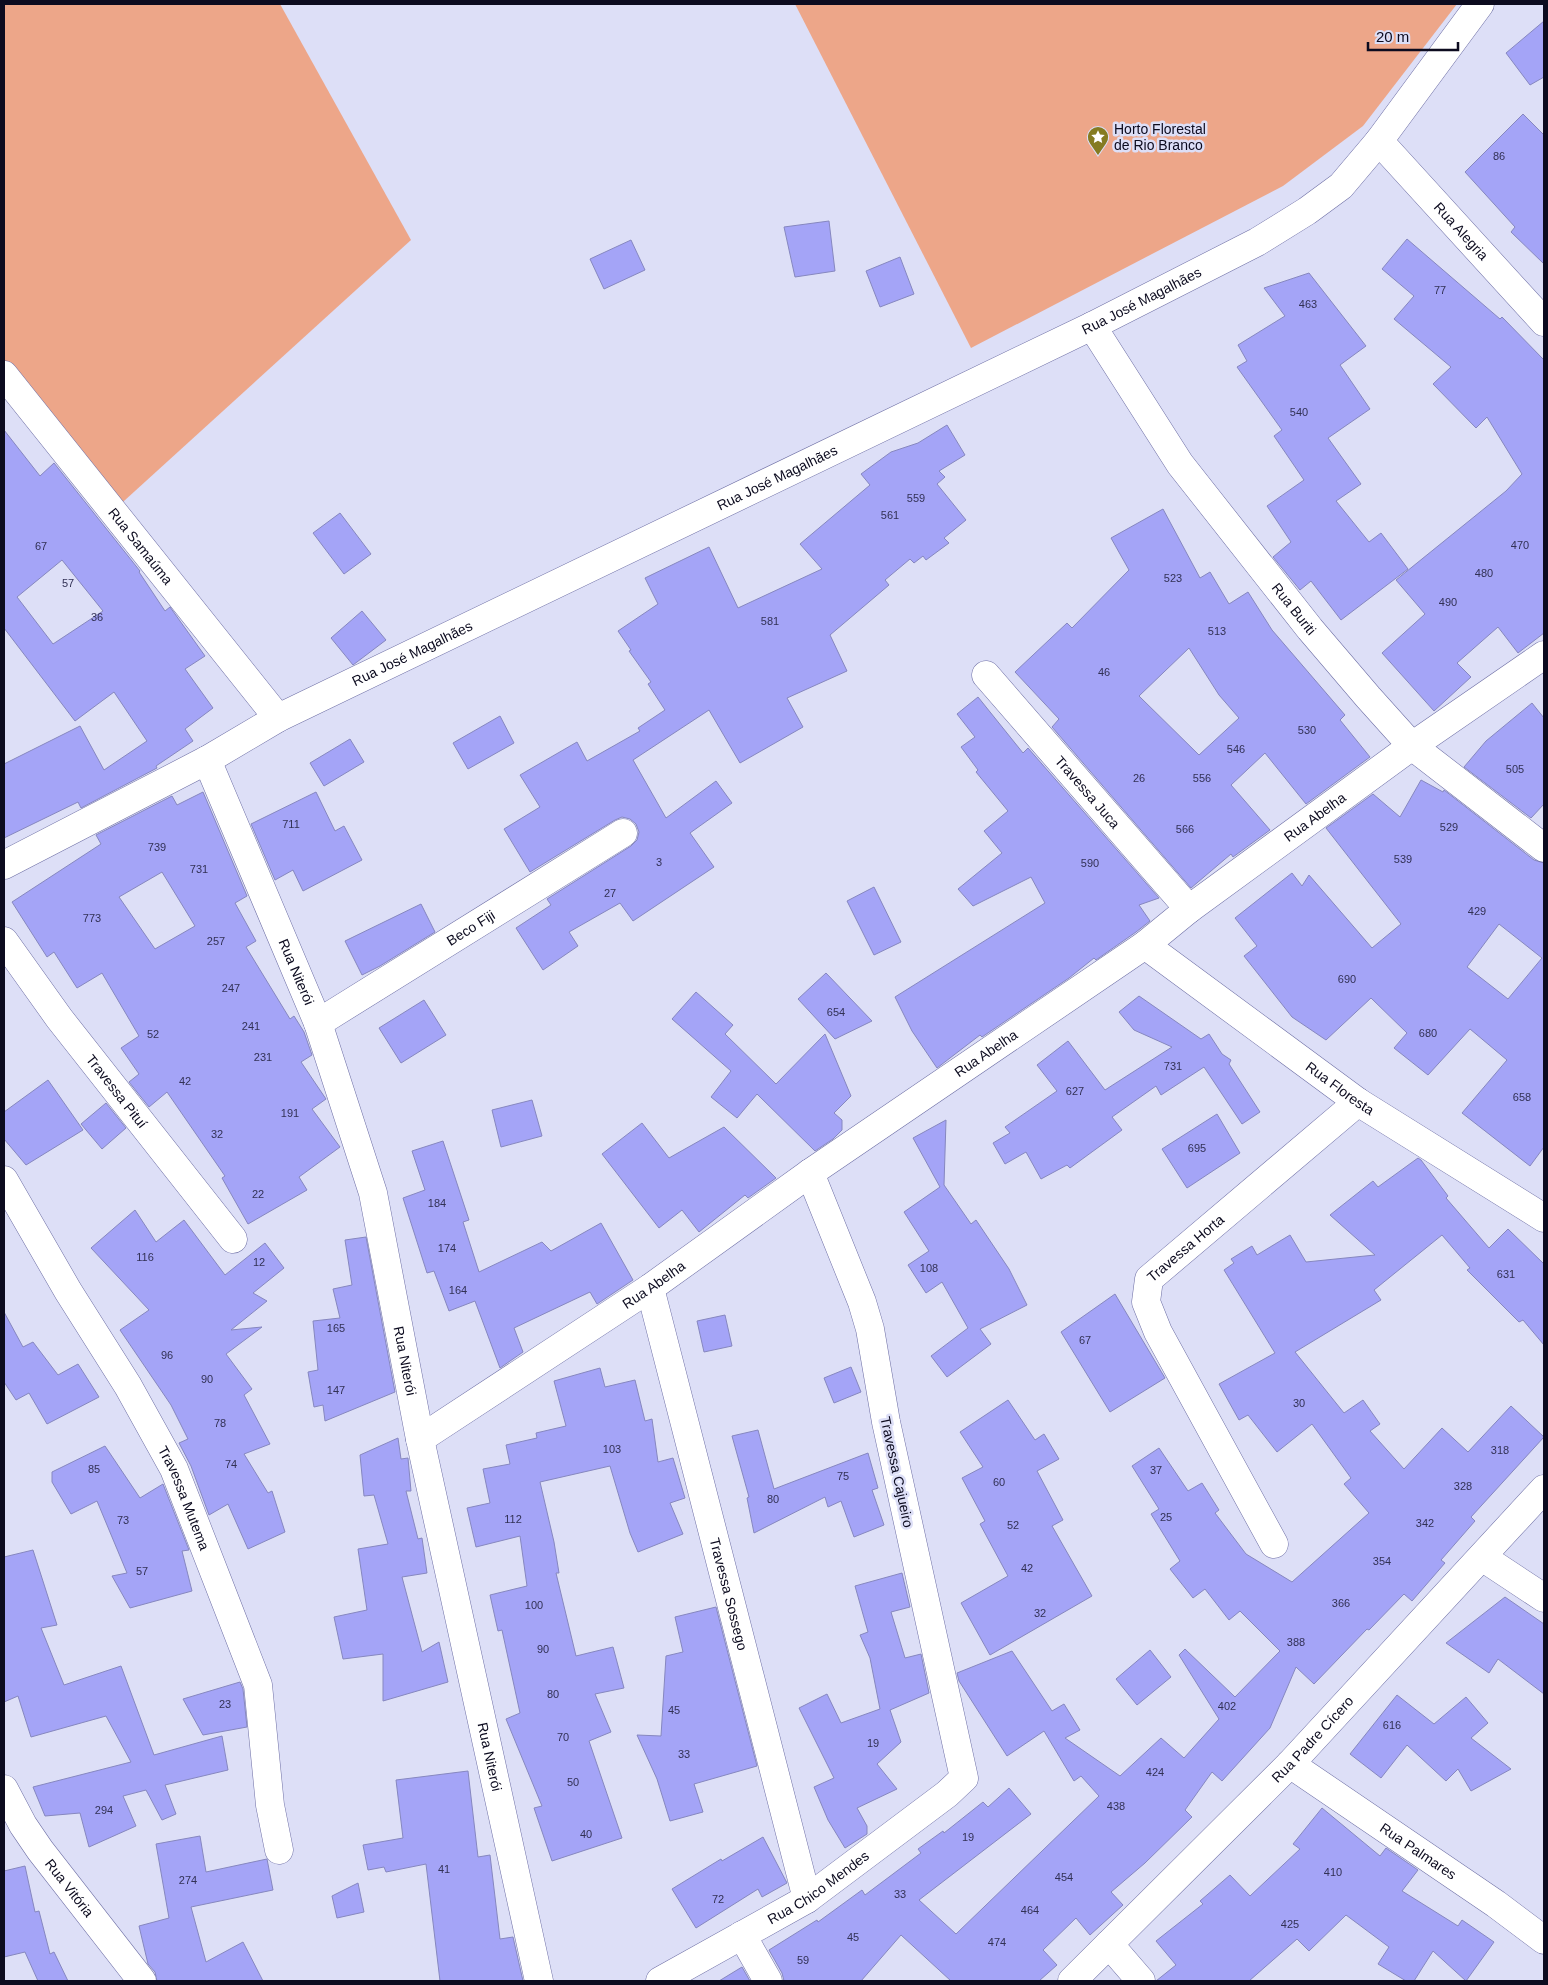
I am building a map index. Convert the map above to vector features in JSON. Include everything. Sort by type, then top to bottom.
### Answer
[{"type":"street","name":"Rua José Magalhães","points":[[4,865],[207,760],[278,718],[1092,326],[1258,242],[1342,186],[1379,141],[1480,4]]},
{"type":"street","name":"Rua Alegria","points":[[1379,141],[1544,322]]},
{"type":"street","name":"Rua Buriti","points":[[1092,326],[1180,464],[1310,629],[1412,746],[1544,848]]},
{"type":"street","name":"Rua Samaúma","points":[[4,374],[278,718]]},
{"type":"street","name":"Rua Abelha","points":[[420,1439],[650,1288],[810,1172],[1145,945],[1188,909],[1412,746],[1544,655]]},
{"type":"street","name":"Travessa Juca","points":[[986,675],[1188,909]]},
{"type":"street","name":"Rua Niterói","points":[[207,760],[318,1023],[373,1193],[420,1439],[539,1981]]},
{"type":"street","name":"Beco Fiji","points":[[318,1023],[623,833]]},
{"type":"street","name":"Travessa Pituí","points":[[4,941],[59,1018],[233,1239]]},
{"type":"street","name":"Rua Floresta","points":[[1145,945],[1358,1102],[1544,1218]]},
{"type":"street","name":"Travessa Horta","points":[[1274,1544],[1158,1332],[1146,1302],[1149,1279],[1358,1102]]},
{"type":"street","name":"Travessa Cajueiro","points":[[810,1172],[862,1302],[870,1329],[886,1422],[964,1778]]},
{"type":"street","name":"Travessa Mutema","points":[[4,1180],[68,1291],[128,1386],[174,1469],[258,1685],[270,1805],[279,1850]]},
{"type":"street","name":"Travessa Sossego","points":[[650,1288],[807,1899]]},
{"type":"street","name":"Rua Padre Cícero","points":[[1072,1981],[1290,1764],[1544,1489]]},
{"type":"street","points":[[1482,1558],[1544,1598]]},
{"type":"street","name":"Rua Palmares","points":[[1290,1764],[1496,1904],[1544,1940]]},
{"type":"street","name":"Rua Chico Mendes","points":[[660,1981],[807,1899],[947,1794],[964,1778]]},
{"type":"street","name":"Rua Vitória","points":[[4,1789],[22,1825],[142,1981]]},
{"type":"street","points":[[742,1935],[768,1981]]},
{"type":"street","points":[[1109,1944],[1141,1981]]},
{"type":"shaded area","points":[[4,4],[280,4],[411,240],[113,511],[4,393]]},
{"type":"shaded area","name":"Horto Florestal de Rio Branco","points":[[795,4],[1457,4],[1363,126],[1283,186],[971,348]]},
{"type":"building","points":[[1544,21],[1544,77],[1530,85],[1506,53]]},
{"type":"building","points":[[1523,114],[1544,135],[1544,264],[1511,232],[1515,227],[1465,172]]},
{"type":"building","points":[[829,221],[835,271],[795,277],[784,227]]},
{"type":"building","points":[[1407,239],[1500,319],[1502,317],[1544,360],[1544,633],[1518,653],[1498,627],[1457,663],[1471,677],[1434,711],[1382,653],[1425,614],[1396,580],[1506,491],[1522,474],[1487,417],[1476,428],[1433,384],[1451,367],[1394,319],[1414,296],[1382,269]]},
{"type":"building","points":[[631,240],[645,270],[604,289],[590,259]]},
{"type":"building","points":[[900,257],[914,294],[880,307],[866,271]]},
{"type":"building","points":[[1309,273],[1366,346],[1340,365],[1370,409],[1328,438],[1361,484],[1336,501],[1369,542],[1381,533],[1408,569],[1341,620],[1311,581],[1300,590],[1273,557],[1291,542],[1267,506],[1304,480],[1274,436],[1282,430],[1237,367],[1247,361],[1238,345],[1285,316],[1264,288]]},
{"type":"building","points":[[947,425],[965,455],[939,471],[945,477],[937,484],[966,520],[944,538],[949,543],[926,560],[923,556],[914,563],[910,559],[885,580],[889,585],[830,635],[847,671],[787,698],[803,727],[740,763],[709,710],[633,760],[666,818],[716,781],[732,803],[690,833],[714,867],[633,921],[620,903],[569,932],[578,946],[543,970],[516,928],[551,905],[547,899],[631,846],[637,840],[639,832],[636,824],[630,819],[622,817],[530,872],[504,829],[540,807],[520,775],[577,742],[587,761],[640,731],[638,728],[665,710],[648,684],[651,682],[629,651],[631,650],[618,631],[658,604],[645,578],[709,547],[738,608],[822,569],[800,544],[870,485],[861,474],[891,452],[918,443]]},
{"type":"building","points":[[4,430],[40,476],[54,463],[140,571],[165,611],[170,607],[205,656],[185,669],[213,708],[185,729],[193,741],[156,766],[157,768],[81,808],[78,802],[4,838],[4,764],[80,726],[104,770],[147,741],[114,692],[75,721],[4,628]],"holes":[[[62,560],[103,611],[53,644],[17,597]]]},
{"type":"building","points":[[1163,509],[1200,578],[1210,572],[1229,604],[1248,592],[1272,630],[1345,715],[1340,720],[1370,757],[1306,804],[1265,753],[1231,785],[1270,830],[1233,857],[1231,854],[1191,888],[1052,727],[1059,719],[1015,672],[1067,623],[1072,628],[1129,570],[1111,538]],"holes":[[[1189,648],[1219,695],[1239,718],[1199,755],[1139,696]]]},
{"type":"building","points":[[340,513],[371,554],[344,574],[313,533]]},
{"type":"building","points":[[362,611],[386,640],[353,665],[331,638]]},
{"type":"building","points":[[978,697],[1023,753],[1028,748],[1159,898],[1139,905],[1150,921],[1136,932],[1096,960],[1094,958],[1069,978],[982,1037],[980,1035],[937,1068],[912,1031],[895,997],[1045,903],[1031,877],[973,906],[958,889],[1002,853],[984,831],[1008,811],[976,772],[978,770],[961,747],[975,737],[957,714]]},
{"type":"building","points":[[1532,703],[1544,718],[1544,804],[1531,818],[1464,767],[1486,741]]},
{"type":"building","points":[[500,716],[514,743],[468,769],[453,743]]},
{"type":"building","points":[[350,739],[364,762],[324,786],[310,763]]},
{"type":"building","points":[[1421,780],[1443,792],[1444,790],[1534,860],[1544,863],[1544,1147],[1530,1166],[1462,1113],[1507,1060],[1470,1029],[1428,1075],[1394,1048],[1407,1033],[1371,998],[1326,1040],[1292,1017],[1244,956],[1257,946],[1235,918],[1292,873],[1302,886],[1309,875],[1372,948],[1401,924],[1326,828],[1373,794],[1400,817]],"holes":[[[1499,924],[1542,958],[1508,999],[1467,967]]]},
{"type":"building","points":[[203,792],[247,896],[235,903],[256,941],[246,947],[290,1019],[294,1016],[304,1032],[312,1055],[301,1062],[326,1099],[312,1109],[340,1147],[299,1177],[307,1190],[248,1224],[222,1178],[225,1176],[167,1092],[149,1107],[129,1082],[139,1074],[121,1048],[139,1036],[102,973],[77,988],[54,952],[47,957],[12,902],[101,844],[96,835],[172,796],[177,805]],"holes":[[[162,872],[195,926],[155,949],[119,897]]]},
{"type":"building","points":[[316,792],[335,831],[344,826],[362,860],[303,891],[293,870],[275,880],[251,824]]},
{"type":"building","points":[[874,887],[901,942],[874,955],[847,901]]},
{"type":"building","points":[[421,904],[435,932],[362,975],[345,941]]},
{"type":"building","points":[[826,973],[872,1021],[835,1039],[798,999]]},
{"type":"building","points":[[696,992],[733,1025],[725,1034],[776,1084],[825,1034],[851,1096],[834,1113],[842,1120],[842,1130],[833,1139],[815,1151],[757,1094],[737,1118],[711,1097],[731,1071],[672,1019]]},
{"type":"building","points":[[1139,996],[1201,1039],[1209,1034],[1222,1054],[1231,1060],[1229,1064],[1260,1112],[1242,1124],[1204,1067],[1161,1095],[1156,1086],[1112,1117],[1122,1130],[1070,1168],[1067,1165],[1041,1179],[1026,1152],[1005,1164],[993,1143],[1010,1133],[1005,1127],[1057,1091],[1037,1065],[1068,1041],[1105,1090],[1172,1047],[1134,1030],[1119,1012]]},
{"type":"building","points":[[424,1000],[446,1035],[401,1063],[379,1028]]},
{"type":"building","points":[[48,1080],[83,1130],[26,1165],[4,1139],[4,1112]]},
{"type":"building","points":[[532,1100],[542,1136],[501,1147],[492,1110]]},
{"type":"building","points":[[106,1103],[126,1128],[102,1149],[81,1124]]},
{"type":"building","points":[[1217,1114],[1240,1153],[1187,1188],[1162,1149]]},
{"type":"building","points":[[946,1120],[944,1185],[971,1224],[976,1220],[1009,1269],[1027,1305],[980,1329],[991,1344],[947,1377],[931,1356],[968,1328],[942,1282],[926,1293],[908,1265],[929,1251],[904,1212],[940,1187],[913,1138]]},
{"type":"building","points":[[642,1123],[669,1158],[724,1127],[776,1178],[748,1198],[745,1195],[699,1232],[682,1210],[659,1228],[602,1154]]},
{"type":"building","points":[[443,1141],[469,1220],[463,1222],[479,1272],[542,1242],[551,1251],[601,1223],[633,1280],[597,1304],[590,1292],[514,1328],[523,1352],[500,1368],[475,1301],[449,1311],[434,1271],[427,1273],[403,1198],[425,1190],[412,1151]]},
{"type":"building","points":[[1418,1158],[1448,1196],[1446,1198],[1489,1248],[1508,1229],[1544,1264],[1544,1345],[1523,1320],[1519,1322],[1467,1270],[1470,1268],[1442,1235],[1374,1290],[1381,1300],[1295,1352],[1344,1413],[1363,1400],[1380,1424],[1370,1431],[1404,1469],[1442,1428],[1468,1452],[1511,1406],[1544,1437],[1471,1517],[1475,1521],[1441,1560],[1445,1563],[1412,1601],[1404,1594],[1314,1684],[1296,1667],[1270,1728],[1222,1781],[1212,1772],[1185,1810],[1192,1817],[1145,1863],[1111,1892],[1123,1905],[1090,1935],[1076,1918],[1043,1950],[1057,1965],[1039,1981],[951,1981],[901,1935],[861,1981],[784,1981],[782,1973],[769,1950],[817,1920],[818,1922],[862,1890],[865,1895],[921,1853],[918,1849],[943,1831],[944,1833],[983,1802],[988,1807],[1009,1788],[1031,1814],[919,1900],[956,1934],[1099,1796],[1081,1776],[1074,1781],[1044,1731],[1007,1756],[959,1681],[957,1673],[1012,1651],[1052,1711],[1064,1704],[1080,1730],[1065,1738],[1120,1776],[1161,1738],[1184,1758],[1219,1719],[1179,1655],[1185,1649],[1235,1697],[1280,1651],[1240,1611],[1229,1620],[1205,1589],[1193,1598],[1170,1569],[1180,1561],[1151,1514],[1159,1509],[1132,1466],[1159,1448],[1188,1491],[1202,1483],[1219,1510],[1215,1513],[1246,1554],[1292,1582],[1369,1513],[1344,1484],[1351,1478],[1312,1424],[1277,1452],[1248,1415],[1239,1420],[1219,1384],[1275,1353],[1224,1270],[1234,1263],[1231,1259],[1252,1246],[1257,1255],[1290,1235],[1306,1262],[1375,1255],[1330,1215],[1373,1181],[1378,1187]]},
{"type":"building","points":[[135,1210],[156,1242],[184,1220],[225,1275],[265,1243],[284,1268],[253,1293],[267,1301],[231,1330],[262,1327],[226,1354],[252,1389],[244,1395],[270,1444],[244,1454],[268,1493],[272,1491],[285,1532],[248,1549],[228,1504],[209,1515],[191,1466],[179,1443],[188,1439],[171,1405],[120,1330],[149,1310],[91,1248]]},
{"type":"building","points":[[366,1237],[395,1392],[325,1421],[323,1405],[314,1407],[308,1372],[318,1370],[313,1321],[340,1318],[333,1289],[352,1285],[345,1240]]},
{"type":"building","points":[[1115,1294],[1165,1378],[1110,1412],[1061,1332]]},
{"type":"building","points":[[4,1312],[23,1347],[33,1342],[58,1375],[78,1364],[99,1397],[47,1424],[29,1393],[16,1400],[4,1382]]},
{"type":"building","points":[[725,1315],[732,1346],[704,1352],[697,1321]]},
{"type":"building","points":[[851,1367],[861,1392],[834,1403],[824,1378]]},
{"type":"building","points":[[600,1368],[605,1387],[635,1380],[645,1421],[652,1419],[658,1462],[673,1458],[685,1498],[670,1503],[683,1534],[638,1552],[630,1533],[610,1466],[540,1482],[554,1542],[559,1573],[556,1573],[576,1656],[613,1647],[624,1688],[595,1694],[611,1732],[589,1741],[622,1838],[552,1861],[534,1808],[542,1806],[506,1719],[520,1713],[502,1630],[498,1631],[490,1595],[527,1586],[520,1536],[476,1547],[467,1508],[490,1503],[483,1469],[510,1464],[506,1445],[537,1438],[536,1433],[566,1426],[554,1381]]},
{"type":"building","points":[[1008,1400],[1035,1440],[1044,1434],[1059,1459],[1037,1471],[1063,1520],[1052,1526],[1092,1596],[990,1655],[961,1603],[1008,1576],[980,1524],[985,1521],[962,1478],[983,1467],[960,1432]]},
{"type":"building","points":[[758,1430],[774,1489],[868,1453],[878,1488],[872,1490],[884,1525],[854,1537],[841,1501],[828,1507],[825,1497],[754,1533],[747,1498],[749,1497],[732,1436]]},
{"type":"building","points":[[398,1438],[401,1459],[408,1458],[411,1491],[406,1491],[418,1539],[422,1538],[427,1573],[402,1577],[422,1652],[439,1642],[448,1682],[383,1701],[383,1654],[343,1659],[334,1617],[367,1610],[358,1549],[388,1544],[374,1495],[364,1496],[360,1455]]},
{"type":"building","points":[[105,1446],[140,1498],[163,1484],[189,1550],[182,1551],[192,1591],[130,1608],[112,1576],[127,1573],[97,1501],[71,1514],[52,1482],[52,1472]]},
{"type":"building","points":[[33,1550],[57,1625],[41,1628],[64,1685],[121,1666],[154,1755],[222,1736],[228,1770],[165,1785],[176,1814],[162,1820],[146,1790],[123,1796],[136,1826],[89,1847],[80,1813],[45,1816],[33,1787],[131,1762],[106,1716],[31,1737],[18,1696],[4,1702],[4,1557]]},
{"type":"building","points":[[902,1573],[910,1607],[891,1612],[905,1658],[921,1654],[929,1693],[890,1710],[901,1742],[877,1764],[897,1789],[857,1808],[867,1826],[867,1834],[845,1848],[828,1820],[814,1787],[834,1778],[799,1708],[827,1694],[841,1723],[880,1709],[870,1658],[860,1635],[868,1632],[855,1586]]},
{"type":"building","points":[[1505,1597],[1544,1624],[1544,1694],[1498,1659],[1489,1673],[1446,1643]]},
{"type":"building","points":[[716,1607],[757,1766],[694,1784],[703,1812],[670,1821],[657,1779],[637,1735],[661,1736],[666,1656],[683,1652],[675,1617]]},
{"type":"building","points":[[1150,1650],[1171,1677],[1137,1705],[1116,1679]]},
{"type":"building","points":[[240,1682],[243,1689],[247,1727],[203,1735],[183,1699]]},
{"type":"building","points":[[1397,1695],[1434,1724],[1466,1697],[1488,1723],[1471,1738],[1511,1769],[1471,1791],[1458,1769],[1446,1781],[1407,1745],[1381,1778],[1350,1754]]},
{"type":"building","points":[[468,1771],[478,1857],[490,1855],[500,1939],[513,1937],[523,1981],[440,1981],[426,1864],[386,1872],[384,1867],[368,1870],[363,1845],[403,1838],[396,1780]]},
{"type":"building","points":[[1322,1808],[1380,1856],[1386,1848],[1418,1870],[1402,1891],[1458,1926],[1462,1920],[1494,1942],[1466,1981],[1433,1951],[1414,1981],[1406,1981],[1378,1964],[1389,1947],[1346,1915],[1309,1951],[1297,1939],[1249,1981],[1156,1981],[1176,1965],[1156,1941],[1203,1904],[1200,1901],[1230,1875],[1250,1896],[1300,1849],[1293,1844]]},
{"type":"building","points":[[200,1836],[206,1872],[267,1859],[273,1890],[191,1907],[206,1962],[243,1942],[263,1981],[157,1981],[155,1972],[148,1964],[139,1926],[169,1918],[156,1844]]},
{"type":"building","points":[[763,1837],[787,1883],[762,1897],[758,1889],[696,1928],[672,1889],[721,1859],[722,1861]]},
{"type":"building","points":[[25,1866],[35,1912],[39,1911],[50,1954],[54,1952],[68,1981],[38,1981],[25,1952],[4,1957],[4,1871]]},
{"type":"building","points":[[358,1883],[364,1912],[337,1918],[332,1896]]},
{"type":"building","points":[[742,1967],[750,1981],[719,1981]]},
{"type":"place","name":"Horto Florestal de Rio Branco","points":[[1098,156]]}]
